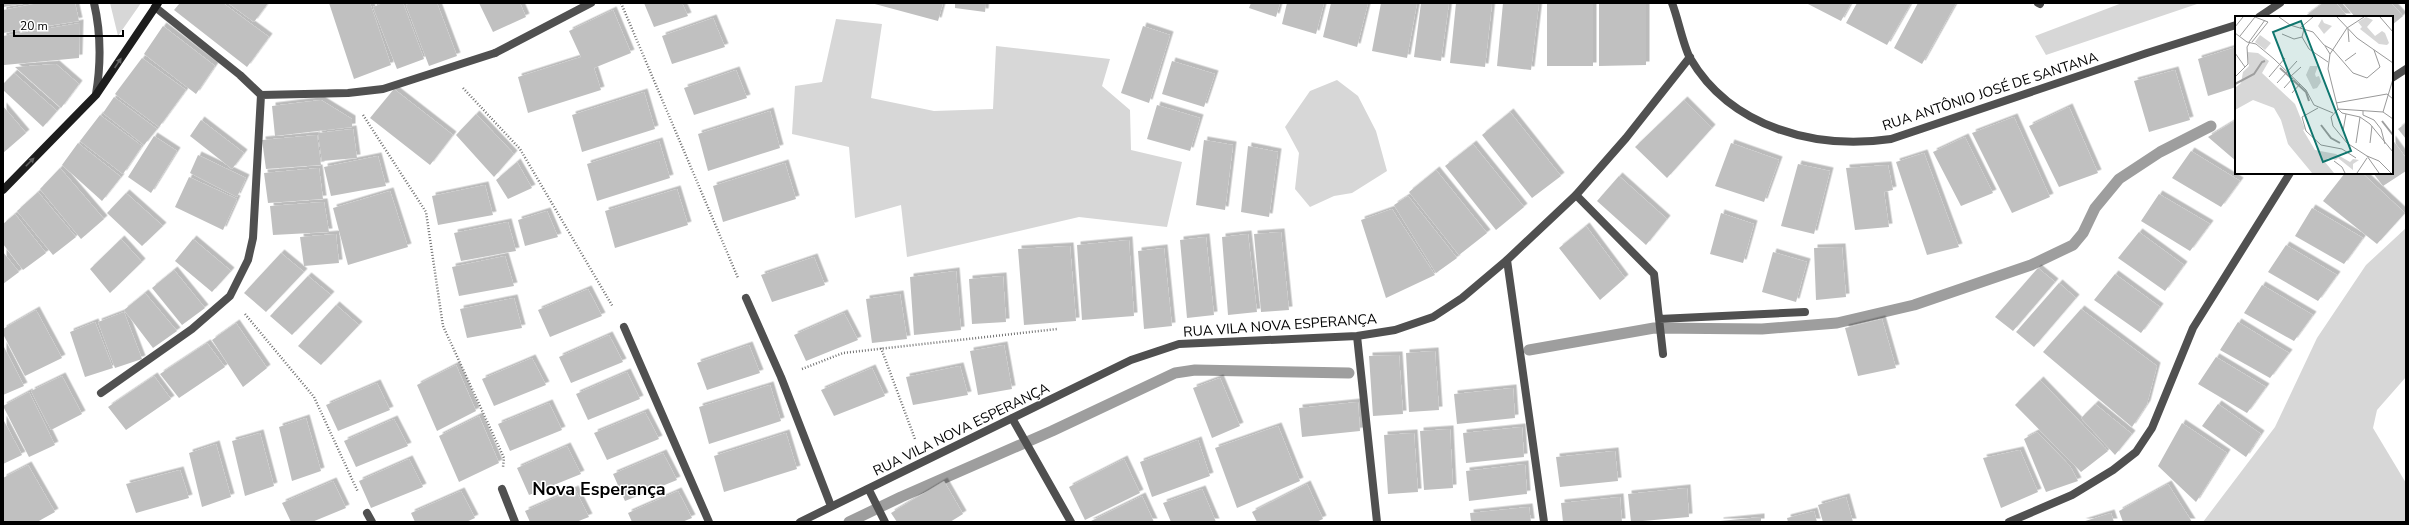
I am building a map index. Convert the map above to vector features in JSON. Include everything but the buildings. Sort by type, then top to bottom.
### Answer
[{"type":"main road","points":[[3,190],[96,95],[156,5]]},
{"type":"street","points":[[94,3],[99,40],[100,71],[96,95]]},
{"type":"street","points":[[156,5],[240,75],[261,95],[348,93],[383,89],[496,52],[591,3]]},
{"type":"street","name":"RUA ANTÔNIO JOSÉ DE SANTANA","points":[[1672,3],[1690,57],[1716,90],[1740,111],[1762,123],[1786,132],[1824,141],[1863,143],[1891,139],[2147,53],[2235,25]]},
{"type":"street","points":[[2260,16],[2280,3]]},
{"type":"street","name":"RUA VILA NOVA ESPERANÇA","points":[[800,522],[1132,360],[1179,344],[1357,336],[1395,330],[1433,317],[1462,298],[1507,260],[1576,194],[1626,138],[1690,57]]},
{"type":"street","points":[[2393,77],[2406,69]]},
{"type":"street","points":[[101,393],[192,329],[230,296],[248,260],[253,238],[261,95]]},
{"type":"street","points":[[2009,522],[2072,495],[2113,470],[2136,452],[2152,428],[2193,328],[2289,174]]},
{"type":"street","points":[[1576,194],[1654,274],[1663,354]]},
{"type":"street","points":[[1507,260],[1544,522]]},
{"type":"street","points":[[746,298],[781,377],[831,506]]},
{"type":"street","points":[[1659,319],[1805,312]]},
{"type":"street","points":[[624,327],[709,522]]},
{"type":"street","points":[[1357,336],[1377,522]]},
{"type":"street","points":[[1012,418],[1071,522]]},
{"type":"street","points":[[502,489],[515,522]]},
{"type":"street","points":[[868,490],[885,522]]},
{"type":"street","points":[[367,513],[372,522]]},
{"type":"path","points":[[621,3],[746,298]]},
{"type":"path","points":[[444,69],[520,149],[624,327]]},
{"type":"path","points":[[348,93],[426,212],[443,326],[504,458],[502,489]]},
{"type":"path","points":[[230,296],[314,397],[367,513]]},
{"type":"path","points":[[781,377],[842,353],[1057,329]]},
{"type":"path","points":[[881,348],[923,462]]},
{"type":"shaded area","points":[[110,3],[141,3],[118,36]]},
{"type":"shaded area","points":[[2122,3],[2200,3],[2046,55],[2035,36]]},
{"type":"shaded area","points":[[836,19],[882,24],[871,98],[934,111],[993,109],[996,46],[1110,59],[1102,86],[1130,110],[1131,150],[1182,162],[1167,227],[1079,217],[907,257],[901,205],[855,218],[849,147],[792,134],[795,86],[822,82]]},
{"type":"shaded area","points":[[1337,80],[1358,96],[1376,131],[1387,171],[1352,193],[1334,196],[1310,207],[1295,189],[1299,153],[1285,127],[1310,91]]},
{"type":"shaded area","points":[[2406,228],[2406,377],[2377,410],[2373,428],[2406,483],[2406,522],[2203,522],[2275,427],[2317,338],[2366,265]]},
{"type":"waterway","points":[[1529,350],[1654,328],[1762,329],[1837,323],[1914,305],[2031,265],[2073,245],[2083,233],[2095,208],[2119,179],[2160,152],[2211,126]]},
{"type":"waterway","points":[[849,522],[901,497],[1052,431],[1175,373],[1195,370],[1349,373]]},
{"type":"district","name":"Nova Esperança","points":[[599,489]]}]
